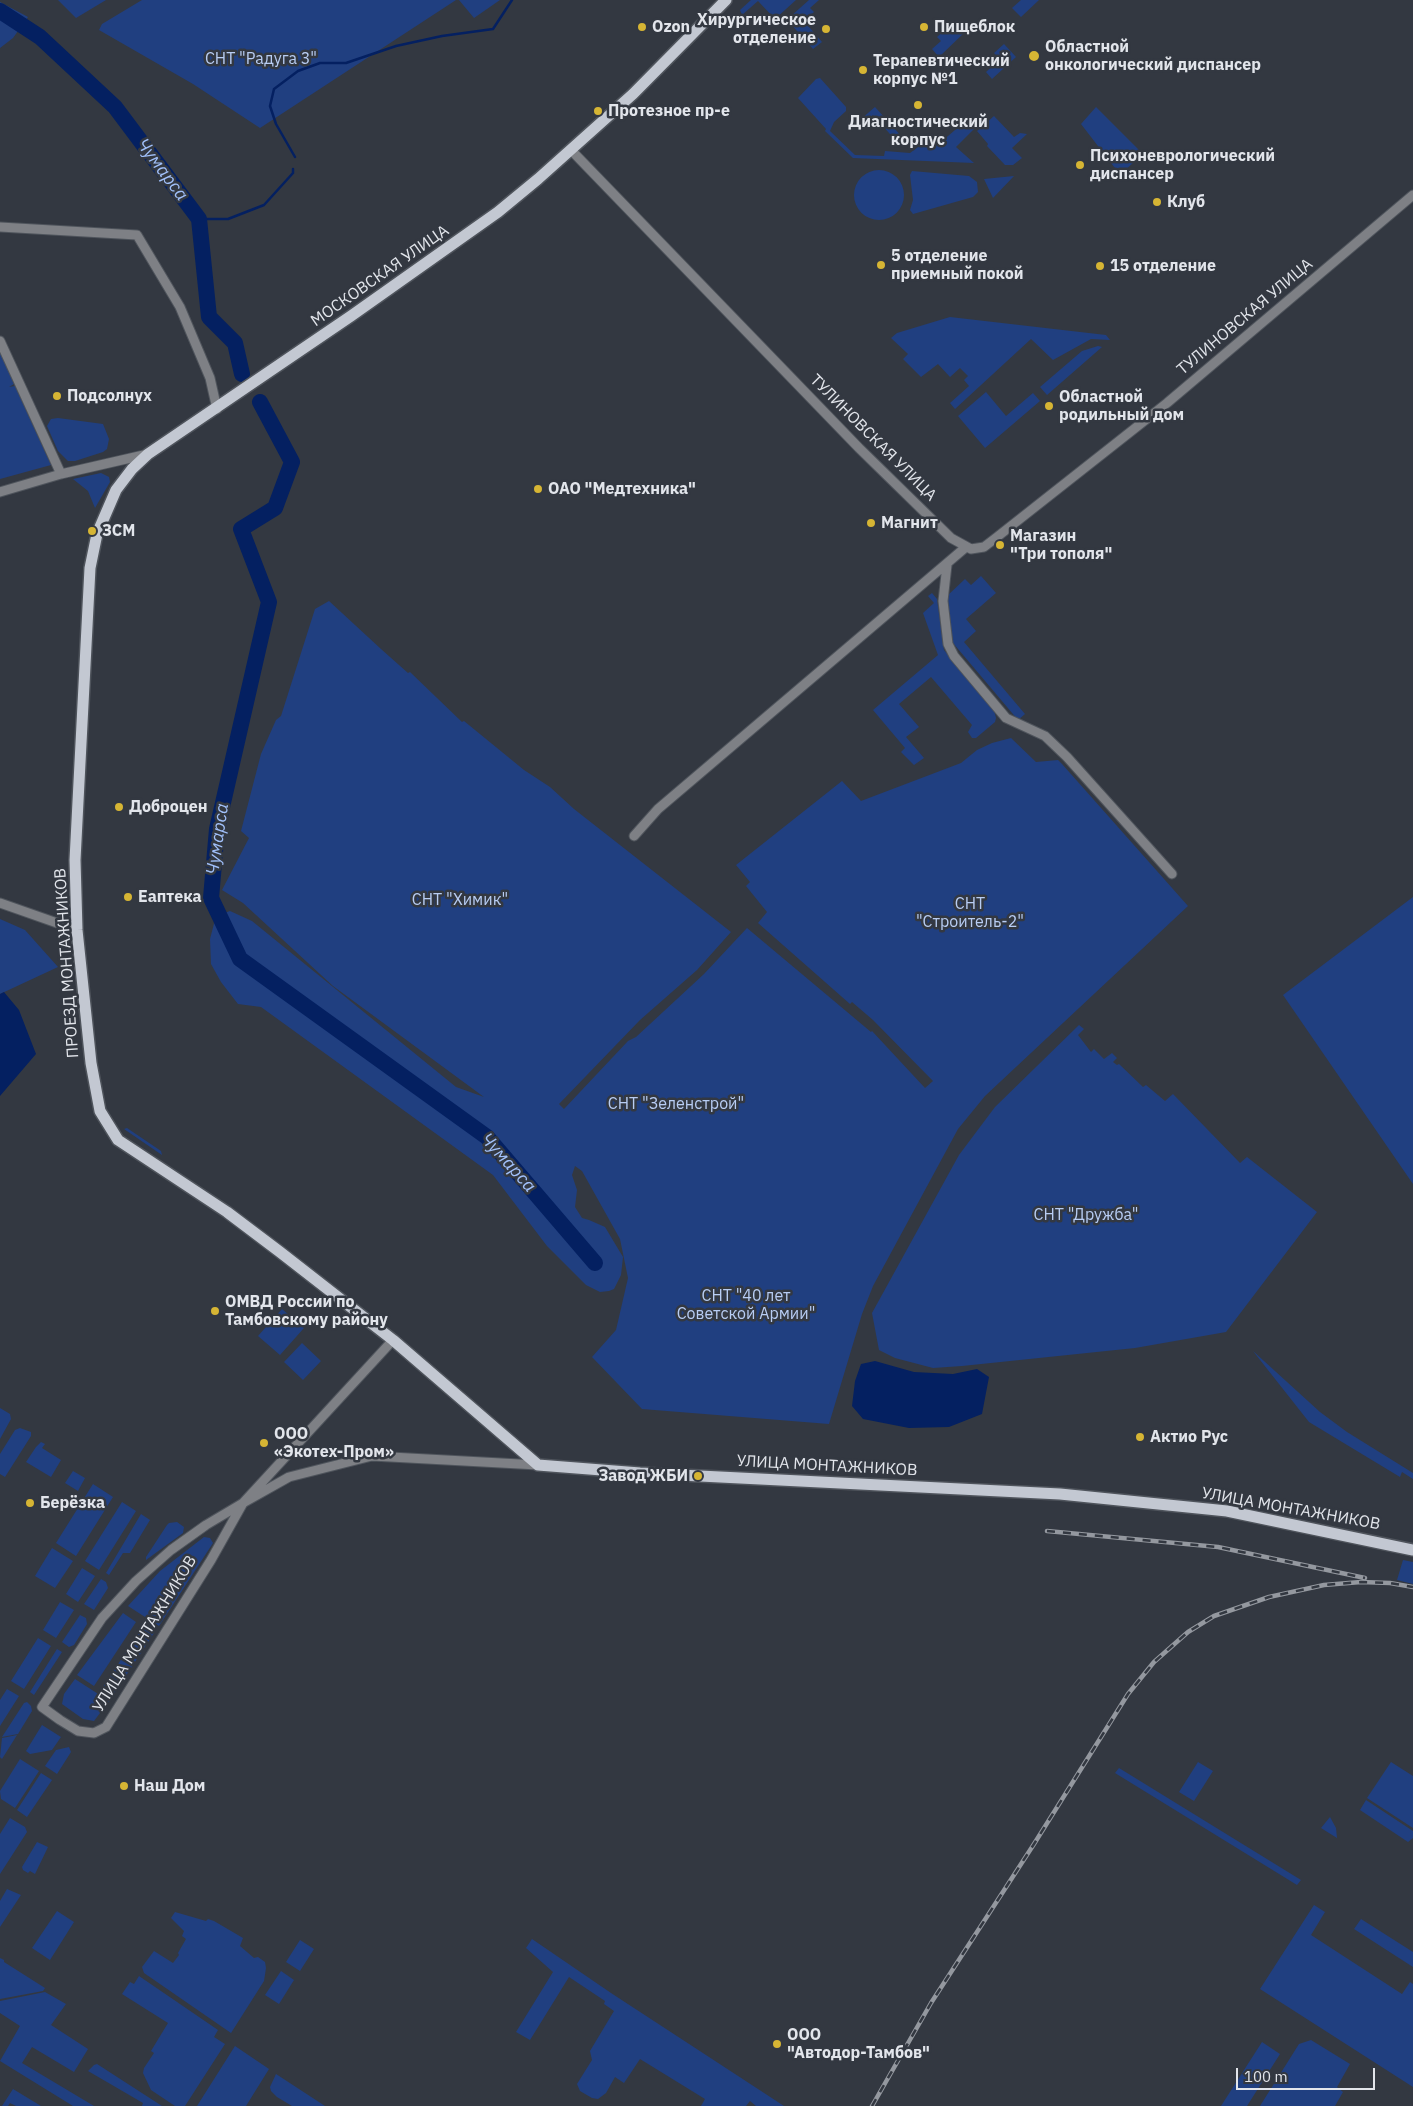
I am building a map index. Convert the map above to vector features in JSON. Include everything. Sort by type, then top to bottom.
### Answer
[{"type":"main road","name":"МОСКОВСКАЯ УЛИЦА","points":[[148,454],[217,409],[498,212],[633,94],[726,0]]},
{"type":"main road","name":"ПРОЕЗД МОНТАЖНИКОВ","points":[[148,454],[132,469],[116,490],[97,534],[89,580],[75,860],[77,930],[91,1063],[100,1111],[118,1140],[227,1212],[393,1340],[538,1465]]},
{"type":"main road","name":"УЛИЦА МОНТАЖНИКОВ","points":[[538,1465],[640,1473],[1069,1495],[1227,1511],[1413,1550]]},
{"type":"street","name":"ТУЛИНОВСКАЯ УЛИЦА","points":[[571,150],[859,448],[951,538],[971,550],[979,549],[997,537],[1167,403],[1413,195]]},
{"type":"street","points":[[0,227],[137,234],[180,307],[210,378],[217,409]]},
{"type":"street","points":[[0,341],[61,474]]},
{"type":"street","name":"МОСКОВСКАЯ УЛИЦА","points":[[0,492],[61,474],[148,454]]},
{"type":"street","points":[[634,836],[658,809],[966,547]]},
{"type":"street","points":[[947,565],[943,601],[948,644],[954,656],[1006,718],[1045,736],[1067,757],[1172,874]]},
{"type":"street","points":[[0,903],[77,930]]},
{"type":"street","points":[[244,1503],[393,1340]]},
{"type":"street","name":"УЛИЦА МОНТАЖНИКОВ","points":[[244,1503],[211,1560],[106,1727],[94,1733],[78,1731],[42,1707],[102,1618],[136,1581],[171,1550],[206,1525],[244,1503],[289,1477],[372,1456],[538,1465]]},
{"type":"green space","points":[[58,0],[106,0],[76,18]]},
{"type":"green space","name":"СНТ \"Радуга 3\"","points":[[142,0],[456,0],[260,128],[193,84],[99,30],[102,24]]},
{"type":"green space","points":[[459,0],[500,0],[474,18]]},
{"type":"green space","points":[[751,0],[796,0],[775,19],[758,1],[742,15],[740,10]]},
{"type":"green space","points":[[809,0],[819,0],[810,8],[814,12],[804,21],[822,42],[813,49],[789,22],[791,16]]},
{"type":"green space","points":[[1021,0],[1039,0],[1021,17],[1012,8]]},
{"type":"green space","points":[[0,2],[28,17],[13,38],[0,48]]},
{"type":"green space","points":[[955,21],[965,32],[939,57],[932,49],[941,41],[937,37]]},
{"type":"green space","points":[[1004,44],[1016,57],[992,79],[986,72],[1000,59],[994,53]]},
{"type":"green space","points":[[820,78],[846,107],[846,111],[834,122],[830,131],[855,155],[884,156],[885,151],[910,153],[929,139],[936,138],[941,142],[962,124],[976,117],[981,122],[956,147],[974,163],[853,158],[825,131],[826,129],[798,98],[816,79]]},
{"type":"green space","points":[[875,107],[903,138],[901,144],[873,115],[864,122],[861,122],[861,119]]},
{"type":"green space","points":[[1096,107],[1143,154],[1123,172],[1118,172],[1081,124]]},
{"type":"green space","points":[[994,116],[1014,137],[1020,133],[1027,134],[1012,148],[1022,158],[1013,165],[1005,165],[987,146],[988,144],[977,131]]},
{"type":"green space","points":[[879,170],[888,172],[899,181],[904,195],[902,204],[893,215],[879,220],[870,218],[859,209],[854,195],[856,186],[865,175]]},
{"type":"green space","points":[[912,171],[969,176],[977,182],[978,192],[973,197],[913,214],[910,210],[913,200],[910,175]]},
{"type":"green space","points":[[1014,176],[993,198],[984,179]]},
{"type":"green space","points":[[950,317],[1106,335],[1110,340],[1091,339],[1053,360],[1031,339],[955,409],[950,403],[969,386],[964,380],[968,376],[960,368],[950,377],[938,364],[921,377],[903,359],[908,354],[891,338],[897,333]]},
{"type":"green space","points":[[1098,346],[1102,347],[1047,395],[1040,387],[1082,351]]},
{"type":"green space","points":[[0,351],[14,384],[9,387],[15,386],[51,465],[0,479]]},
{"type":"green space","points":[[986,392],[1006,416],[1033,393],[1040,401],[985,448],[958,416]]},
{"type":"green space","points":[[58,418],[103,424],[109,439],[107,449],[75,461],[68,461],[58,451],[47,426],[51,419]]},
{"type":"green space","points":[[101,473],[109,477],[110,482],[95,508],[88,491],[73,479]]},
{"type":"green space","points":[[981,576],[996,593],[966,619],[976,631],[964,642],[1025,714],[1018,720],[953,643],[947,596],[965,579],[971,585]]},
{"type":"green space","points":[[932,593],[937,599],[944,650],[994,710],[996,718],[995,722],[976,738],[972,738],[968,732],[972,725],[931,677],[899,704],[919,727],[906,737],[924,758],[914,765],[901,752],[905,748],[873,710],[938,655],[923,613],[934,603],[928,596]]},
{"type":"green space","points":[[329,601],[408,673],[410,672],[462,722],[464,721],[524,770],[550,787],[574,809],[731,932],[697,970],[640,1020],[559,1104],[564,1109],[628,1041],[636,1037],[704,974],[747,928],[872,1031],[925,1088],[933,1081],[873,1020],[852,1002],[850,1004],[758,923],[767,912],[746,886],[750,882],[736,865],[842,781],[861,801],[961,763],[977,750],[992,743],[1011,738],[1036,762],[1058,760],[1188,906],[985,1096],[958,1129],[873,1286],[862,1314],[829,1424],[642,1409],[592,1357],[616,1330],[628,1278],[620,1239],[582,1171],[575,1166],[572,1175],[577,1190],[575,1207],[582,1218],[605,1227],[623,1257],[621,1275],[614,1289],[609,1291],[600,1292],[586,1285],[547,1246],[493,1175],[261,1007],[238,1004],[221,982],[211,964],[210,939],[216,916],[230,911],[252,921],[456,1087],[484,1097],[333,986],[243,903],[222,890],[249,838],[241,831],[261,754],[276,720],[281,716],[315,609]]},
{"type":"green space","points":[[1413,897],[1413,1184],[1283,995]]},
{"type":"green space","points":[[0,919],[25,930],[58,967],[0,994]]},
{"type":"green space","name":"СНТ \"Дружба\"","points":[[1079,1025],[1084,1029],[1078,1035],[1091,1052],[1094,1049],[1104,1059],[1112,1053],[1117,1058],[1113,1062],[1117,1065],[1119,1064],[1143,1087],[1146,1085],[1165,1101],[1173,1094],[1240,1163],[1247,1157],[1317,1212],[1226,1332],[1135,1348],[933,1368],[895,1358],[879,1350],[872,1313],[959,1155],[995,1107]]},
{"type":"green space","points":[[127,1128],[161,1151],[162,1155],[124,1129]]},
{"type":"green space","points":[[282,1309],[304,1328],[280,1355],[258,1336]]},
{"type":"green space","points":[[302,1343],[321,1361],[303,1380],[284,1362]]},
{"type":"green space","points":[[1253,1351],[1320,1412],[1347,1432],[1413,1473],[1413,1479],[1402,1472],[1400,1477],[1309,1422]]},
{"type":"green space","points":[[0,1408],[10,1414],[11,1419],[0,1439]]},
{"type":"green space","points":[[20,1428],[31,1432],[31,1436],[5,1477],[0,1474],[0,1454],[15,1430]]},
{"type":"green space","points":[[41,1442],[45,1444],[42,1448],[61,1460],[51,1477],[26,1462]]},
{"type":"green space","points":[[73,1471],[85,1478],[78,1491],[65,1483]]},
{"type":"green space","points":[[93,1484],[113,1497],[76,1556],[56,1543]]},
{"type":"green space","points":[[122,1502],[136,1511],[99,1570],[85,1561]]},
{"type":"green space","points":[[141,1514],[150,1520],[130,1553],[123,1553],[109,1575],[106,1573]]},
{"type":"green space","points":[[177,1522],[184,1527],[183,1533],[146,1560],[146,1557],[167,1525]]},
{"type":"green space","points":[[204,1537],[210,1538],[213,1543],[159,1626],[128,1606],[160,1571]]},
{"type":"green space","points":[[52,1548],[73,1561],[55,1588],[35,1576]]},
{"type":"green space","points":[[1403,1560],[1413,1562],[1413,1584],[1397,1580]]},
{"type":"green space","points":[[82,1568],[95,1576],[78,1602],[66,1594]]},
{"type":"green space","points":[[101,1579],[106,1582],[108,1588],[94,1610],[84,1604]]},
{"type":"green space","points":[[60,1602],[74,1610],[56,1638],[43,1630]]},
{"type":"green space","points":[[123,1613],[136,1622],[94,1686],[77,1675]]},
{"type":"green space","points":[[80,1615],[86,1618],[87,1624],[74,1645],[69,1647],[62,1642]]},
{"type":"green space","points":[[143,1626],[154,1633],[112,1697],[101,1690]]},
{"type":"green space","points":[[38,1638],[51,1646],[24,1689],[11,1681]]},
{"type":"green space","points":[[57,1649],[62,1652],[34,1695],[30,1692]]},
{"type":"green space","points":[[75,1679],[109,1701],[94,1721],[83,1719],[62,1704],[64,1694]]},
{"type":"green space","points":[[7,1689],[19,1696],[0,1726],[0,1700]]},
{"type":"green space","points":[[27,1702],[31,1706],[32,1711],[18,1734],[2,1737],[24,1703]]},
{"type":"green space","points":[[42,1725],[61,1737],[52,1750],[30,1754],[26,1751]]},
{"type":"green space","points":[[17,1735],[2,1759],[0,1757],[2,1738]]},
{"type":"green space","points":[[69,1747],[71,1752],[57,1774],[45,1766],[56,1750]]},
{"type":"green space","points":[[20,1759],[39,1771],[15,1808],[1,1799],[0,1791]]},
{"type":"green space","points":[[1198,1762],[1213,1771],[1194,1801],[1179,1792]]},
{"type":"green space","points":[[1391,1762],[1413,1776],[1413,1828],[1367,1798]]},
{"type":"green space","points":[[1119,1768],[1301,1880],[1297,1885],[1115,1773]]},
{"type":"green space","points":[[41,1773],[52,1780],[27,1817],[17,1810]]},
{"type":"green space","points":[[1366,1800],[1413,1831],[1413,1838],[1408,1842],[1360,1810]]},
{"type":"green space","points":[[1330,1817],[1336,1828],[1337,1838],[1321,1828]]},
{"type":"green space","points":[[10,1818],[25,1827],[27,1832],[0,1874],[0,1834]]},
{"type":"green space","points":[[37,1842],[48,1847],[35,1874],[30,1871],[28,1873],[22,1867]]},
{"type":"green space","points":[[7,1889],[21,1895],[0,1927],[0,1901]]},
{"type":"green space","points":[[1314,1905],[1325,1912],[1311,1935],[1402,1994],[1410,1982],[1413,1984],[1413,2087],[1260,1989]]},
{"type":"green space","points":[[57,1911],[74,1922],[50,1960],[32,1948]]},
{"type":"green space","points":[[175,1912],[206,1921],[208,1919],[214,1921],[243,1938],[240,1946],[254,1958],[258,1957],[265,1962],[264,1981],[231,2033],[144,1973],[142,1967],[154,1951],[173,1963],[179,1955],[178,1953],[186,1939],[182,1936],[184,1931],[171,1918]]},
{"type":"green space","points":[[1361,1919],[1413,1952],[1413,1967],[1354,1929]]},
{"type":"green space","points":[[532,1939],[784,2106],[756,2106],[750,2101],[746,2106],[701,2106],[705,2099],[640,2059],[624,2083],[615,2077],[606,2093],[598,2099],[592,2098],[580,2091],[577,2084],[592,2060],[590,2051],[614,2011],[604,2004],[605,2001],[569,1977],[530,2040],[516,2032],[553,1972],[526,1948]]},
{"type":"green space","points":[[300,1940],[314,1949],[300,1971],[286,1962]]},
{"type":"green space","points":[[0,1958],[45,1988],[43,1991],[0,1999]]},
{"type":"green space","points":[[281,1971],[294,1980],[279,2004],[265,1995]]},
{"type":"green space","points":[[139,1976],[218,2030],[214,2037],[225,2044],[185,2106],[175,2106],[151,2090],[143,2073],[144,2068],[154,2053],[151,2051],[168,2023],[122,1994],[130,1982],[134,1984]]},
{"type":"green space","points":[[45,1992],[66,2004],[51,2025],[88,2049],[74,2072],[32,2047],[22,2063],[94,2106],[73,2106],[0,2061],[20,2026],[0,2013],[0,2001]]},
{"type":"green space","points":[[1311,2040],[1350,2064],[1337,2087],[1343,2092],[1335,2106],[1260,2106],[1299,2044]]},
{"type":"green space","points":[[1262,2042],[1280,2054],[1247,2106],[1221,2106]]},
{"type":"green space","points":[[235,2046],[269,2069],[246,2106],[197,2106]]},
{"type":"green space","points":[[97,2064],[162,2106],[142,2106],[143,2103],[88,2071]]},
{"type":"green space","points":[[276,2074],[325,2106],[292,2106],[277,2097],[270,2087]]},
{"type":"green space","points":[[13,2089],[41,2106],[16,2106],[10,2103],[8,2106],[2,2106]]},
{"type":"shaded area","points":[[4,992],[19,1010],[36,1054],[0,1096],[0,994]]},
{"type":"shaded area","points":[[875,1361],[914,1372],[953,1374],[977,1369],[989,1377],[982,1414],[949,1427],[909,1428],[863,1419],[852,1406],[855,1381],[861,1364]]},
{"type":"waterway","points":[[295,157],[276,124],[270,106],[274,89],[298,71],[320,63],[346,63],[396,46],[442,36],[493,29],[512,0]]},
{"type":"waterway","name":"Чумарса","points":[[0,11],[40,37],[115,107],[199,219],[209,317],[235,343],[242,374]]},
{"type":"waterway","points":[[199,219],[228,219],[264,205],[293,173],[293,169]]},
{"type":"waterway","name":"Чумарса","points":[[260,402],[292,462],[275,508],[241,529],[269,602],[217,829],[211,898],[240,959],[487,1137],[595,1263]]},
{"type":"railway","points":[[1047,1531],[1218,1547],[1365,1578]]},
{"type":"railway","points":[[872,2106],[931,2003],[1128,1694],[1154,1662],[1188,1632],[1214,1616],[1269,1597],[1324,1585],[1361,1582],[1390,1583],[1413,1587]]},
{"type":"place","name":"Ozon","points":[[642,27]]},
{"type":"place","name":"Пищеблок","points":[[924,27]]},
{"type":"place","name":"Хирургическое отделение","points":[[826,29]]},
{"type":"place","name":"Областной онкологический диспансер","points":[[1034,56]]},
{"type":"place","name":"Терапевтический корпус №1","points":[[863,70]]},
{"type":"place","name":"Диагностический корпус","points":[[918,105]]},
{"type":"place","name":"Протезное пр-е","points":[[598,111]]},
{"type":"place","name":"Психоневрологический диспансер","points":[[1080,165]]},
{"type":"place","name":"Клуб","points":[[1157,202]]},
{"type":"place","name":"5 отделение приемный покой","points":[[881,265]]},
{"type":"place","name":"15 отделение","points":[[1100,266]]},
{"type":"place","name":"Подсолнух","points":[[57,396]]},
{"type":"place","name":"Областной родильный дом","points":[[1049,406]]},
{"type":"place","name":"ОАО \"Медтехника\"","points":[[538,489]]},
{"type":"place","name":"Магнит","points":[[871,523]]},
{"type":"place","name":"ЗСМ","points":[[92,531]]},
{"type":"place","name":"Магазин \"Три тополя\"","points":[[1000,545]]},
{"type":"place","name":"Доброцен","points":[[119,807]]},
{"type":"place","name":"Еаптека","points":[[128,897]]},
{"type":"place","name":"ОМВД России по Тамбовскому району","points":[[215,1311]]},
{"type":"place","name":"Актио Рус","points":[[1140,1437]]},
{"type":"place","name":"ООО «Экотех-Пром»","points":[[264,1443]]},
{"type":"place","name":"Завод ЖБИ","points":[[698,1476]]},
{"type":"place","name":"Берёзка","points":[[30,1503]]},
{"type":"place","name":"Наш Дом","points":[[124,1786]]},
{"type":"place","name":"ООО \"Автодор-Тамбов\"","points":[[777,2044]]},
{"type":"park label","name":"СНТ \"Химик\"","points":[[460,900]]},
{"type":"park label","name":"СНТ \"Строитель-2\"","points":[[970,913]]},
{"type":"park label","name":"СНТ \"Зеленстрой\"","points":[[676,1104]]},
{"type":"park label","name":"СНТ \"40 лет Советской Армии\"","points":[[746,1305]]}]
